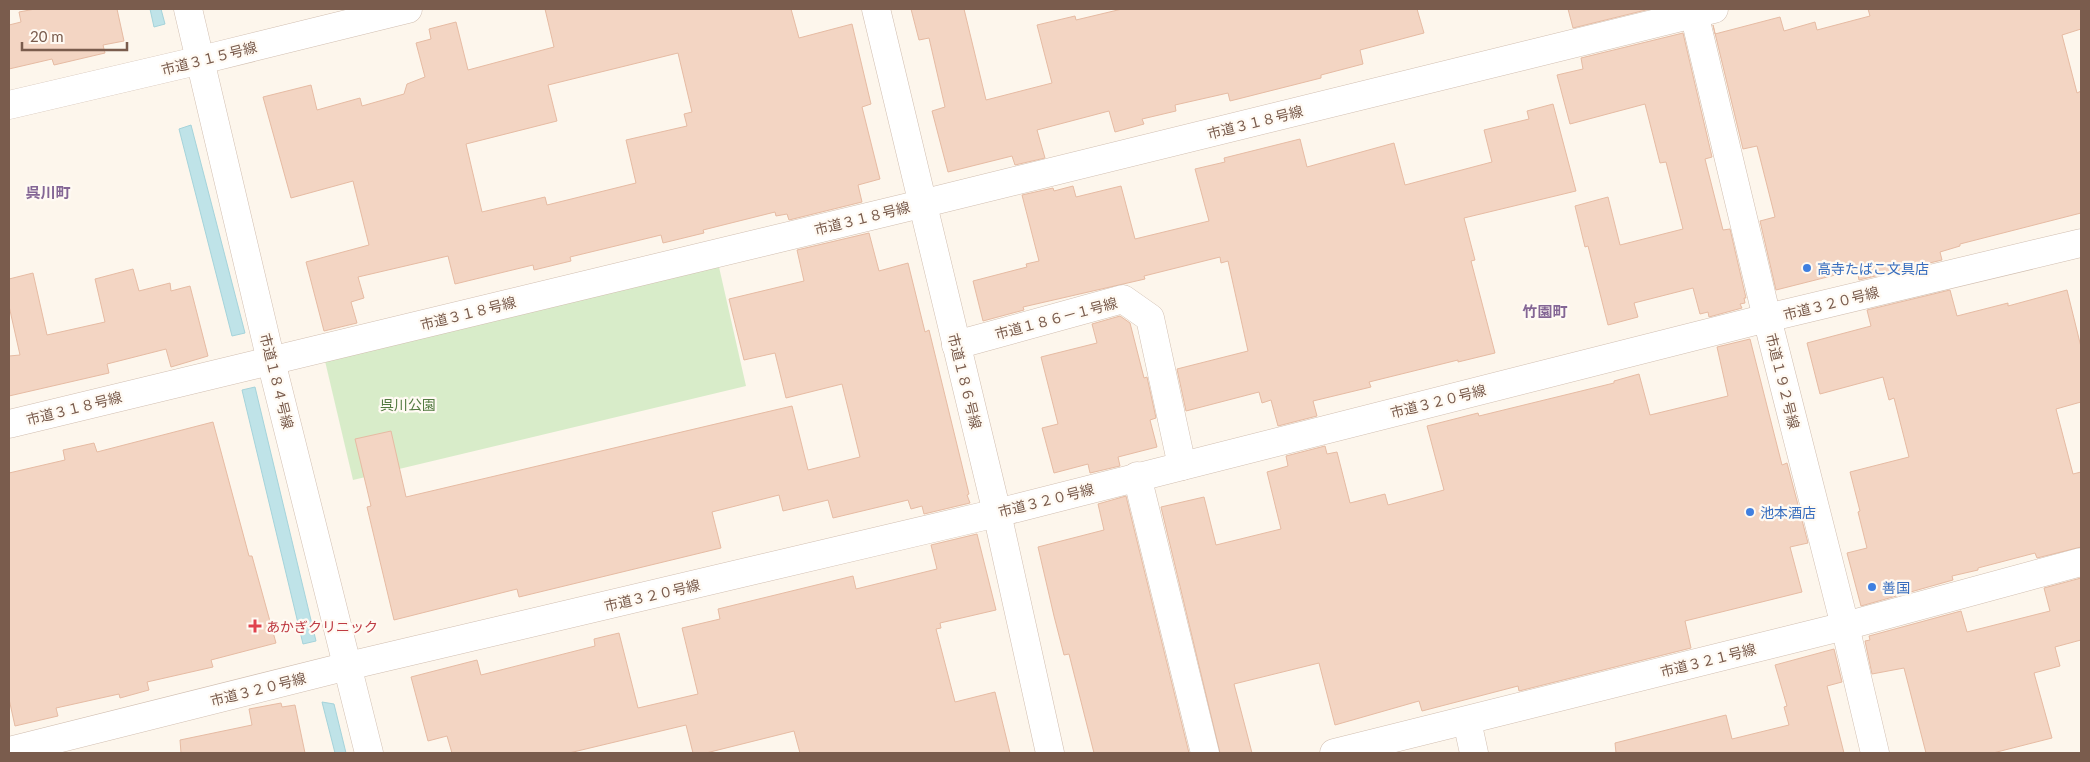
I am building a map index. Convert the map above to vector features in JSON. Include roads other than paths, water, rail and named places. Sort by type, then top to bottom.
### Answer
[{"type":"street","name":"市道１８４号線","points":[[188,9],[271,361],[369,753]]},
{"type":"street","name":"市道３１５号線","points":[[9,105],[408,9]]},
{"type":"street","name":"市道１８６号線","points":[[876,9],[921,204],[997,513],[1050,753]]},
{"type":"street","name":"市道３１８号線","points":[[9,424],[921,204],[1700,10]]},
{"type":"street","name":"市道１９２号線","points":[[1700,10],[1767,318],[1845,626],[1874,753]]},
{"type":"street","name":"市道３２０号線","points":[[9,751],[348,666],[997,513],[1767,318],[2081,242]]},
{"type":"street","name":"市道１８６－１号線","points":[[956,345],[1123,299],[1150,318],[1182,466]]},
{"type":"street","points":[[1137,476],[1205,753]]},
{"type":"street","name":"市道３２１号線","points":[[1334,753],[1845,626],[2081,562]]},
{"type":"street","points":[[1467,720],[1474,753]]},
{"type":"water","points":[[150,9],[161,9],[165,24],[154,27]]},
{"type":"water","points":[[191,125],[245,333],[232,336],[179,129]]},
{"type":"water","points":[[255,387],[316,641],[303,644],[242,390]]},
{"type":"water","points":[[322,702],[334,704],[346,753],[335,753]]},
{"type":"place","name":"高寺たばこ文具店","points":[[1807,268]]},
{"type":"place","name":"池本酒店","points":[[1750,512]]},
{"type":"place","name":"善国","points":[[1872,587]]},
{"type":"place","name":"あかぎクリニック","points":[[255,626]]},
{"type":"district","name":"呉川町","points":[[48,192]]},
{"type":"district","name":"竹園町","points":[[1545,311]]},
{"type":"park label","name":"呉川公園","points":[[408,404]]}]
